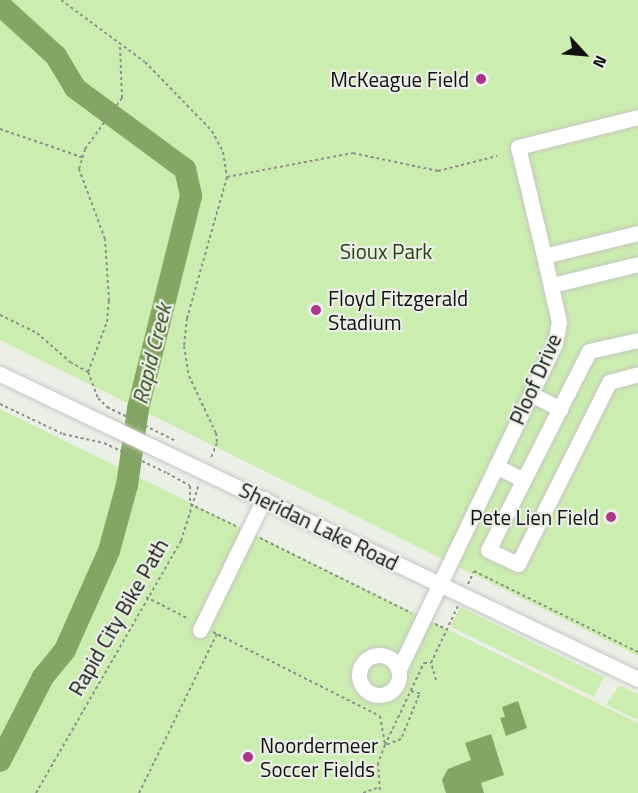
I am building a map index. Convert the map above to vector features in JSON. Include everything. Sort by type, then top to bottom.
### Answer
[{"type":"street","name":"Ploof Drive","points":[[399,669],[557,337],[559,322],[552,285],[518,147],[638,117]]},
{"type":"street","points":[[544,256],[638,232]]},
{"type":"street","points":[[552,285],[638,264]]},
{"type":"street","points":[[638,340],[589,351],[488,550],[518,564],[609,382],[638,374]]},
{"type":"street","name":"Sheridan Lake Road","points":[[0,374],[109,416],[172,447],[205,470],[638,679]]},
{"type":"street","points":[[531,394],[560,409]]},
{"type":"street","points":[[496,466],[524,480]]},
{"type":"street","points":[[201,628],[264,499]]},
{"type":"path","name":"Rapid City Bike Path","points":[[36,793],[146,597],[181,541],[190,504],[218,443],[216,433],[188,372],[184,340],[227,177],[223,152],[212,131],[146,62],[120,45],[103,28],[61,0]]},
{"type":"path","points":[[88,372],[107,322],[109,301],[105,240],[81,183],[82,157],[100,127],[120,102],[120,45]]},
{"type":"path","points":[[0,129],[82,157]]},
{"type":"path","points":[[227,177],[353,153],[438,171],[497,156]]},
{"type":"path","points":[[0,315],[36,333],[70,362],[88,372],[98,399],[109,416],[172,447]]},
{"type":"path","points":[[0,404],[63,434],[104,443],[167,473],[190,486],[190,504],[447,630]]},
{"type":"path","points":[[436,680],[431,663],[474,571],[638,652]]},
{"type":"path","points":[[146,597],[201,628],[372,710],[382,722],[385,745]]},
{"type":"path","points":[[139,793],[217,634]]},
{"type":"path","points":[[380,793],[378,763],[385,745],[424,663],[431,663]]},
{"type":"path","points":[[385,745],[401,739],[420,695],[411,691]]},
{"type":"path","points":[[363,793],[378,787]]},
{"type":"green space","name":"Sioux Park","points":[[0,0],[638,0],[638,656],[0,340]]},
{"type":"green space","points":[[0,409],[638,723],[638,793],[0,793]]},
{"type":"green space","points":[[460,607],[604,677],[594,697],[450,627]]},
{"type":"green space","points":[[619,685],[638,694],[638,720],[606,705]]},
{"type":"shaded area","points":[[518,701],[527,728],[506,736],[500,718],[505,717],[502,707]]},
{"type":"shaded area","points":[[491,734],[504,775],[481,783],[484,793],[446,793],[442,780],[448,769],[471,760],[465,743]]},
{"type":"waterway","name":"Rapid Creek","points":[[0,5],[56,56],[75,88],[185,169],[191,196],[138,409],[127,485],[109,551],[65,650],[43,677],[0,761]]},
{"type":"place","name":"McKeague Field","points":[[481,79]]},
{"type":"place","name":"Floyd Fitzgerald Stadium","points":[[316,310]]},
{"type":"place","name":"Pete Lien Field","points":[[611,517]]},
{"type":"place","name":"Noordermeer Soccer Fields","points":[[248,757]]}]
